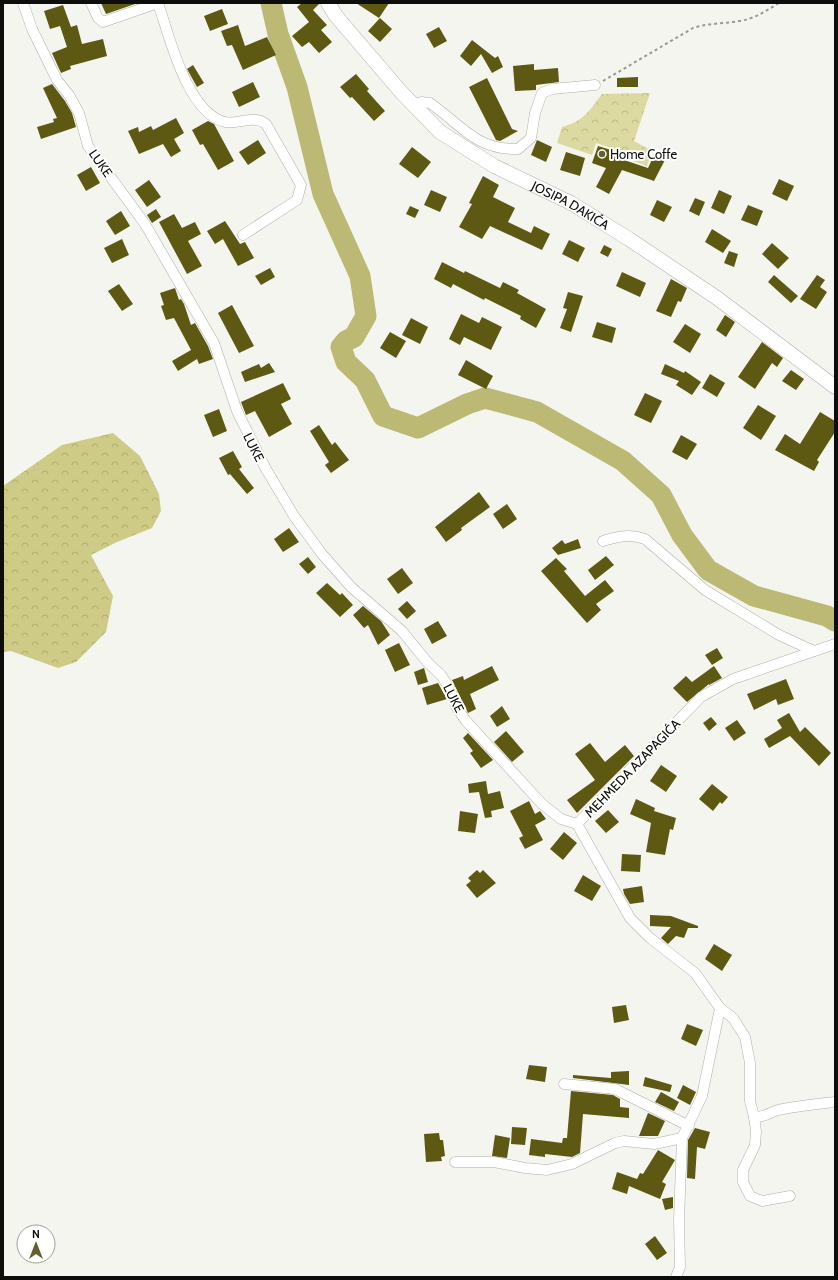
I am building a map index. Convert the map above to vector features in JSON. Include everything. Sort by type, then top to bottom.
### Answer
[{"type":"main road","name":"JOSIPA DAKIĆA","points":[[328,3],[336,16],[414,105],[440,132],[494,166],[570,202],[646,250],[735,311],[835,387]]},
{"type":"street","name":"LUKE","points":[[23,3],[32,28],[57,80],[69,95],[79,113],[88,146],[145,224],[214,343],[237,411],[266,469],[294,516],[322,554],[351,586],[402,631],[428,664],[441,675],[450,689],[457,708],[466,722],[542,804],[561,819],[577,824]]},
{"type":"street","points":[[91,3],[98,18],[103,22],[158,3],[181,71],[198,103],[216,118],[226,122],[258,119],[266,124],[301,184],[297,200],[243,235]]},
{"type":"street","points":[[414,105],[421,102],[430,103],[477,140],[507,149],[518,149],[531,138],[535,112],[542,93],[552,89],[595,85]]},
{"type":"street","points":[[603,541],[620,535],[635,536],[645,539],[705,590],[779,635],[814,651]]},
{"type":"street","name":"MEHMEDA AZAPAGIĆA","points":[[790,1196],[762,1201],[750,1196],[743,1182],[743,1170],[755,1145],[756,1131],[750,1101],[750,1063],[745,1037],[733,1018],[720,1008],[695,973],[650,938],[630,918],[577,824],[702,697],[733,679],[835,644]]},
{"type":"street","points":[[676,1277],[680,1267],[679,1220],[682,1138],[702,1096],[717,1033],[720,1008]]},
{"type":"street","points":[[564,1084],[615,1089],[688,1126]]},
{"type":"street","points":[[754,1117],[762,1117],[775,1111],[807,1104],[835,1102]]},
{"type":"street","points":[[455,1162],[494,1162],[525,1168],[547,1170],[572,1164],[615,1143],[624,1141],[654,1144],[682,1138]]},
{"type":"path","points":[[595,85],[693,28],[706,24],[740,21],[755,17],[778,3]]},
{"type":"green space","points":[[650,93],[634,141],[652,151],[647,166],[614,154],[615,149],[596,143],[592,155],[557,143],[562,127],[576,122],[585,115],[602,94]]},
{"type":"green space","points":[[113,433],[140,456],[159,494],[161,511],[152,528],[117,542],[91,555],[113,596],[106,632],[76,662],[58,668],[11,651],[3,652],[3,486],[62,445]]},
{"type":"building","points":[[101,3],[138,3],[106,14]]},
{"type":"building","points":[[302,3],[320,3],[313,10],[327,25],[321,30],[332,42],[319,53],[309,42],[302,47],[292,36],[309,22],[297,7]]},
{"type":"building","points":[[356,3],[389,3],[379,18]]},
{"type":"building","points":[[63,5],[71,27],[77,25],[82,44],[103,39],[107,56],[70,66],[71,69],[61,73],[52,53],[67,47],[60,26],[50,29],[44,11]]},
{"type":"building","points":[[222,9],[228,24],[210,31],[204,16]]},
{"type":"building","points":[[380,18],[392,29],[380,42],[368,31]]},
{"type":"building","points":[[238,25],[245,46],[267,37],[276,55],[243,70],[232,45],[227,46],[221,31]]},
{"type":"building","points":[[439,27],[447,41],[434,48],[426,34]]},
{"type":"building","points":[[472,40],[495,58],[498,56],[503,67],[492,73],[481,54],[471,66],[460,56]]},
{"type":"building","points":[[534,64],[534,70],[558,68],[559,82],[536,85],[536,90],[515,91],[513,66]]},
{"type":"building","points":[[193,65],[204,83],[197,87],[187,69]]},
{"type":"building","points":[[356,74],[369,89],[367,91],[385,111],[374,121],[352,97],[350,98],[340,87]]},
{"type":"building","points":[[638,77],[638,87],[617,87],[617,78]]},
{"type":"building","points":[[487,78],[512,129],[518,131],[500,141],[496,140],[469,87]]},
{"type":"building","points":[[253,82],[260,97],[239,107],[232,92]]},
{"type":"building","points":[[52,84],[72,113],[76,127],[41,139],[37,127],[54,122],[53,119],[57,118],[43,88]]},
{"type":"building","points":[[176,118],[184,133],[174,139],[181,151],[171,157],[163,144],[139,154],[128,131],[138,127],[139,132],[151,126],[153,130]]},
{"type":"building","points":[[208,121],[214,124],[234,161],[218,170],[203,144],[200,145],[192,130]]},
{"type":"building","points":[[258,140],[266,153],[248,165],[239,152]]},
{"type":"building","points":[[537,140],[552,147],[546,162],[531,155]]},
{"type":"building","points":[[598,146],[611,150],[609,155],[648,168],[655,153],[666,158],[654,181],[622,170],[609,194],[596,187],[606,168],[592,163]]},
{"type":"building","points":[[412,147],[431,162],[418,178],[399,164]]},
{"type":"building","points":[[566,152],[585,158],[580,176],[560,170]]},
{"type":"building","points":[[91,167],[100,183],[86,191],[77,175]]},
{"type":"building","points":[[483,176],[499,185],[493,197],[515,208],[508,222],[531,233],[534,226],[550,234],[542,250],[490,226],[482,239],[459,227],[472,204],[469,203]]},
{"type":"building","points":[[779,179],[794,186],[787,201],[772,194]]},
{"type":"building","points":[[149,180],[161,197],[147,207],[135,190]]},
{"type":"building","points":[[431,190],[447,197],[440,212],[424,205]]},
{"type":"building","points":[[719,190],[732,196],[724,214],[711,208]]},
{"type":"building","points":[[695,198],[705,202],[699,216],[689,211]]},
{"type":"building","points":[[657,200],[672,207],[664,222],[650,215]]},
{"type":"building","points":[[748,205],[763,211],[757,226],[741,220]]},
{"type":"building","points":[[410,206],[419,210],[415,218],[406,214]]},
{"type":"building","points":[[156,209],[161,217],[152,223],[147,215]]},
{"type":"building","points":[[121,211],[130,226],[115,235],[106,221]]},
{"type":"building","points":[[174,214],[182,228],[195,222],[201,234],[188,241],[202,266],[187,274],[159,222]]},
{"type":"building","points":[[225,221],[240,244],[245,242],[254,258],[238,266],[223,239],[215,244],[207,231]]},
{"type":"building","points":[[712,229],[731,241],[723,253],[705,242]]},
{"type":"building","points":[[122,239],[129,255],[112,263],[104,248]]},
{"type":"building","points":[[569,240],[585,248],[578,262],[562,254]]},
{"type":"building","points":[[772,243],[789,258],[778,269],[762,254]]},
{"type":"building","points":[[604,245],[612,249],[608,257],[600,253]]},
{"type":"building","points":[[729,251],[738,254],[734,267],[724,263]]},
{"type":"building","points":[[442,262],[500,288],[503,282],[519,290],[517,293],[546,309],[536,328],[520,319],[521,316],[485,298],[484,300],[453,284],[451,288],[434,279]]},
{"type":"building","points":[[270,268],[275,277],[261,285],[255,276]]},
{"type":"building","points":[[622,272],[646,283],[640,297],[616,286]]},
{"type":"building","points":[[774,275],[798,296],[791,303],[768,282]]},
{"type":"building","points":[[817,275],[825,280],[820,287],[827,292],[816,309],[800,299]]},
{"type":"building","points":[[671,279],[687,288],[681,302],[678,301],[671,317],[656,311]]},
{"type":"building","points":[[119,284],[133,304],[122,311],[108,291]]},
{"type":"building","points":[[175,288],[179,300],[181,299],[184,304],[191,325],[195,323],[208,346],[213,359],[199,364],[197,359],[178,371],[172,361],[191,350],[174,318],[166,320],[161,306],[164,305],[160,293]]},
{"type":"building","points":[[568,292],[583,296],[571,332],[560,328],[567,309],[563,308]]},
{"type":"building","points":[[232,305],[254,346],[239,353],[218,313]]},
{"type":"building","points":[[461,314],[479,323],[482,317],[502,327],[491,350],[464,337],[460,345],[449,339]]},
{"type":"building","points":[[725,315],[735,322],[726,337],[716,330]]},
{"type":"building","points":[[411,318],[428,327],[420,344],[402,335]]},
{"type":"building","points":[[597,322],[616,328],[612,343],[592,337]]},
{"type":"building","points":[[685,324],[701,334],[690,353],[673,342]]},
{"type":"building","points":[[390,332],[406,341],[396,358],[380,348]]},
{"type":"building","points":[[762,342],[783,358],[777,367],[772,363],[755,389],[738,377]]},
{"type":"building","points":[[466,360],[493,376],[486,389],[458,375]]},
{"type":"building","points":[[269,363],[275,372],[245,382],[241,372],[259,364],[261,368]]},
{"type":"building","points":[[665,364],[684,373],[685,371],[701,382],[692,395],[676,385],[679,381],[661,374]]},
{"type":"building","points":[[791,370],[804,379],[796,390],[782,381]]},
{"type":"building","points":[[710,374],[725,383],[717,397],[702,388]]},
{"type":"building","points":[[283,383],[291,399],[281,404],[292,424],[269,437],[255,411],[246,415],[241,402]]},
{"type":"building","points":[[645,393],[662,401],[651,423],[634,415]]},
{"type":"building","points":[[758,405],[776,416],[761,440],[743,428]]},
{"type":"building","points":[[219,409],[227,431],[213,437],[204,415]]},
{"type":"building","points":[[820,412],[835,421],[835,432],[817,460],[819,462],[814,471],[775,450],[785,434],[800,444]]},
{"type":"building","points":[[319,425],[332,445],[335,442],[349,460],[331,473],[325,465],[329,462],[310,431]]},
{"type":"building","points":[[681,435],[697,444],[687,460],[672,452]]},
{"type":"building","points":[[233,451],[242,467],[239,469],[254,488],[247,494],[230,474],[228,475],[219,458]]},
{"type":"building","points":[[479,492],[490,507],[461,528],[462,530],[446,542],[435,527]]},
{"type":"building","points":[[507,504],[517,519],[503,529],[493,514]]},
{"type":"building","points":[[289,528],[299,542],[283,552],[274,539]]},
{"type":"building","points":[[578,539],[581,548],[558,555],[552,548],[562,540],[565,544]]},
{"type":"building","points":[[606,556],[614,565],[595,580],[588,570]]},
{"type":"building","points":[[308,557],[316,567],[308,574],[299,564]]},
{"type":"building","points":[[556,558],[567,569],[564,571],[585,596],[605,580],[614,591],[596,604],[601,610],[587,623],[541,571]]},
{"type":"building","points":[[402,568],[413,583],[398,594],[387,579]]},
{"type":"building","points":[[327,583],[340,595],[342,593],[353,605],[340,617],[316,593]]},
{"type":"building","points":[[407,601],[416,611],[407,619],[398,609]]},
{"type":"building","points":[[363,606],[381,621],[390,635],[378,645],[368,625],[364,628],[353,615]]},
{"type":"building","points":[[438,621],[447,636],[432,644],[424,629]]},
{"type":"building","points":[[399,643],[410,665],[395,672],[385,650]]},
{"type":"building","points":[[717,648],[723,658],[712,665],[705,655]]},
{"type":"building","points":[[492,666],[499,680],[470,694],[476,709],[468,713],[452,680],[463,676],[464,680]]},
{"type":"building","points":[[714,666],[722,678],[709,684],[687,702],[673,688],[686,676],[692,682]]},
{"type":"building","points":[[424,668],[428,682],[418,685],[414,672]]},
{"type":"building","points":[[786,679],[794,699],[778,705],[776,699],[754,710],[747,694]]},
{"type":"building","points":[[438,683],[447,699],[427,705],[422,688]]},
{"type":"building","points":[[502,706],[510,719],[497,727],[490,716]]},
{"type":"building","points":[[789,713],[800,732],[805,727],[831,753],[819,766],[790,736],[769,748],[764,739],[782,728],[777,720]]},
{"type":"building","points":[[711,717],[717,724],[709,731],[703,723]]},
{"type":"building","points":[[737,720],[746,733],[734,741],[725,728]]},
{"type":"building","points":[[506,731],[524,752],[512,762],[494,742]]},
{"type":"building","points":[[468,733],[493,760],[481,768],[470,753],[473,751],[463,738]]},
{"type":"building","points":[[590,743],[605,762],[625,745],[634,756],[577,813],[567,800],[595,780],[575,754]]},
{"type":"building","points":[[661,765],[677,776],[666,792],[650,781]]},
{"type":"building","points":[[486,781],[488,794],[500,791],[504,808],[491,811],[492,817],[485,818],[479,792],[469,793],[468,784]]},
{"type":"building","points":[[712,784],[728,797],[722,804],[720,802],[713,811],[699,799]]},
{"type":"building","points":[[636,799],[655,808],[654,811],[676,818],[673,830],[670,829],[665,855],[646,852],[651,823],[630,814]]},
{"type":"building","points":[[529,801],[535,814],[540,811],[546,819],[535,825],[543,840],[525,849],[519,838],[523,836],[510,811]]},
{"type":"building","points":[[608,810],[619,822],[606,833],[595,821]]},
{"type":"building","points":[[460,811],[478,814],[475,833],[458,831]]},
{"type":"building","points":[[564,832],[577,843],[563,860],[550,849]]},
{"type":"building","points":[[622,854],[641,855],[640,872],[621,871]]},
{"type":"building","points":[[477,870],[480,873],[483,870],[496,883],[477,898],[466,885],[471,881],[468,878]]},
{"type":"building","points":[[583,875],[601,886],[592,901],[574,891]]},
{"type":"building","points":[[642,886],[644,902],[630,904],[624,894],[623,889]]},
{"type":"building","points":[[650,915],[671,916],[698,926],[698,928],[688,928],[684,938],[676,936],[668,944],[661,938],[671,927],[650,926]]},
{"type":"building","points":[[714,944],[732,955],[722,971],[705,959]]},
{"type":"building","points":[[626,1005],[629,1020],[614,1023],[612,1007]]},
{"type":"building","points":[[687,1024],[703,1030],[696,1046],[681,1039]]},
{"type":"building","points":[[529,1065],[547,1067],[545,1082],[526,1079]]},
{"type":"building","points":[[629,1071],[629,1085],[573,1078],[573,1075],[611,1078],[611,1072]]},
{"type":"building","points":[[645,1077],[672,1085],[670,1092],[643,1086]]},
{"type":"building","points":[[683,1085],[696,1092],[690,1105],[677,1098]]},
{"type":"building","points":[[571,1091],[613,1095],[620,1099],[620,1107],[629,1108],[629,1118],[583,1114],[580,1153],[572,1157],[545,1154],[545,1157],[529,1155],[531,1139],[562,1143],[563,1138],[567,1138]]},
{"type":"building","points":[[661,1092],[679,1102],[674,1111],[655,1102]]},
{"type":"building","points":[[648,1113],[665,1121],[658,1136],[639,1136]]},
{"type":"building","points":[[512,1127],[527,1128],[525,1145],[511,1144]]},
{"type":"building","points":[[695,1128],[710,1132],[705,1149],[697,1147],[695,1179],[687,1178],[688,1140]]},
{"type":"building","points":[[439,1133],[440,1140],[443,1140],[445,1156],[441,1157],[442,1161],[426,1162],[424,1134]]},
{"type":"building","points":[[495,1135],[510,1138],[507,1158],[492,1156]]},
{"type":"building","points":[[658,1150],[675,1160],[662,1182],[666,1184],[660,1199],[629,1186],[627,1194],[612,1189],[617,1172],[637,1179],[640,1173],[643,1174]]},
{"type":"building","points":[[673,1197],[673,1208],[665,1210],[662,1199]]},
{"type":"building","points":[[655,1236],[667,1253],[657,1260],[645,1244]]},
{"type":"waterway","points":[[271,3],[278,34],[297,87],[323,194],[360,276],[366,316],[354,337],[346,341],[341,347],[346,362],[365,380],[383,416],[418,428],[467,404],[485,398],[537,412],[623,461],[661,495],[682,535],[708,570],[754,596],[827,616],[835,621]]},
{"type":"place","name":"Home Coffe","points":[[602,154]]}]
